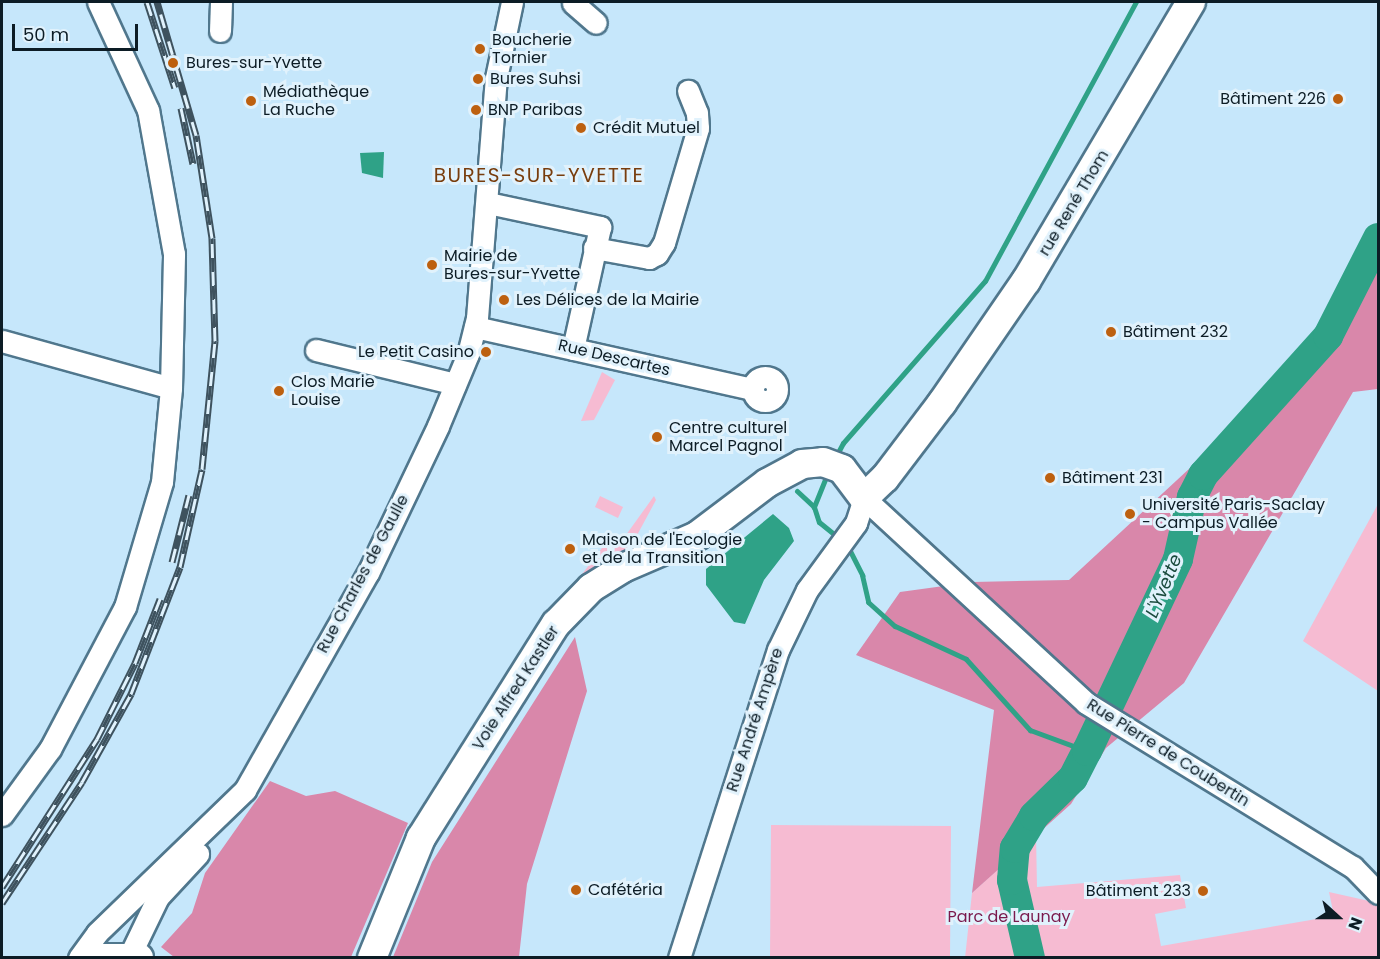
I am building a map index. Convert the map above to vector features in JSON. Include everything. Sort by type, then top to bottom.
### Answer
[{"type":"main road","name":"rue René Thom","points":[[864,498],[885,478],[946,399],[1063,224],[1191,2]]},
{"type":"main road","name":"Voie Alfred Kastler","points":[[372,957],[421,838],[556,624],[591,588],[623,568],[697,536],[767,483],[802,464],[833,465],[864,498]]},
{"type":"main road","name":"Rue Charles de Gaulle","points":[[99,957],[134,956]]},
{"type":"street","points":[[2,815],[50,749],[125,607],[162,482],[171,388],[174,254],[148,110],[98,2]]},
{"type":"street","points":[[220,31],[221,2]]},
{"type":"street","points":[[569,2],[596,23]]},
{"type":"street","points":[[514,3],[496,78],[488,203],[600,227],[573,349]]},
{"type":"street","points":[[594,248],[649,258],[664,243],[698,128],[697,113],[688,91]]},
{"type":"street","name":"Rue Charles de Gaulle","points":[[134,956],[159,897],[196,857],[222,815],[266,758],[368,573],[455,384],[476,323],[488,203]]},
{"type":"street","name":"Rue Descartes","points":[[476,323],[573,349],[753,389]]},
{"type":"street","points":[[2,341],[171,388]]},
{"type":"street","points":[[316,350],[455,384]]},
{"type":"street","name":"Rue André Ampère","points":[[679,957],[778,650],[807,590],[856,523],[864,498]]},
{"type":"street","name":"Rue Pierre de Coubertin","points":[[864,498],[1086,703],[1353,867],[1378,893]]},
{"type":"street","name":"Rue Charles de Gaulle","points":[[79,957],[98,933],[222,815]]},
{"type":"green space","points":[[602,372],[615,380],[594,420],[581,421]]},
{"type":"green space","points":[[600,496],[623,507],[618,518],[595,507]]},
{"type":"green space","points":[[654,496],[656,500],[635,539],[622,554],[570,590],[605,544],[626,535]]},
{"type":"green space","points":[[1378,504],[1378,691],[1303,641]]},
{"type":"green space","points":[[771,825],[951,826],[950,957],[770,957]]},
{"type":"green space","name":"Parc de Launay","points":[[1036,835],[1037,887],[1180,875],[1186,908],[1155,914],[1161,946],[1334,916],[1329,892],[1378,903],[1378,957],[965,958],[972,893]]},
{"type":"shaded area","points":[[384,152],[383,178],[362,173],[360,153]]},
{"type":"shaded area","points":[[1378,254],[1378,389],[1353,392],[1184,683],[1106,748],[1071,804],[972,893],[994,710],[856,655],[900,592],[973,582],[1069,580],[1190,468],[1354,306]]},
{"type":"shaded area","points":[[773,514],[789,528],[794,541],[764,580],[745,624],[734,622],[706,585],[706,569]]},
{"type":"shaded area","points":[[575,637],[587,691],[527,884],[519,957],[393,957],[432,862]]},
{"type":"shaded area","points":[[270,781],[306,796],[335,791],[408,823],[351,957],[174,957],[161,947],[192,913],[205,873]]},
{"type":"waterway","points":[[835,458],[843,443],[985,281],[1136,2]]},
{"type":"waterway","name":"L'Yvette","points":[[1030,958],[1012,880],[1015,848],[1034,816],[1073,778],[1087,751],[1178,559],[1192,497],[1203,475],[1328,336],[1378,238]]},
{"type":"waterway","points":[[828,472],[814,507],[819,522],[840,539]]},
{"type":"waterway","points":[[797,491],[814,507]]},
{"type":"waterway","points":[[847,545],[862,575],[868,602],[895,626],[966,659],[1030,730],[1087,751]]},
{"type":"railway","points":[[147,2],[175,88]]},
{"type":"railway","points":[[2,903],[82,782],[131,694],[180,567],[202,469],[215,341],[212,238],[196,135],[157,2]]},
{"type":"railway","points":[[181,108],[193,164]]},
{"type":"railway","points":[[172,562],[189,495]]},
{"type":"railway","points":[[2,887],[97,739],[135,663],[160,599]]},
{"type":"place","name":"Boucherie Tornier","points":[[480,49]]},
{"type":"place","name":"Bures-sur-Yvette","points":[[173,63]]},
{"type":"place","name":"Bures Suhsi","points":[[478,79]]},
{"type":"place","name":"Bâtiment 226","points":[[1338,99]]},
{"type":"place","name":"Médiathèque La Ruche","points":[[251,101]]},
{"type":"place","name":"BNP Paribas","points":[[476,110]]},
{"type":"place","name":"Crédit Mutuel","points":[[581,128]]},
{"type":"place","name":"Mairie de Bures-sur-Yvette","points":[[432,265]]},
{"type":"place","name":"Les Délices de la Mairie","points":[[504,300]]},
{"type":"place","name":"Bâtiment 232","points":[[1111,332]]},
{"type":"place","name":"Le Petit Casino","points":[[486,352]]},
{"type":"place","name":"Clos Marie Louise","points":[[279,391]]},
{"type":"place","name":"Centre culturel Marcel Pagnol","points":[[657,437]]},
{"type":"place","name":"Bâtiment 231","points":[[1050,478]]},
{"type":"place","name":"Université Paris-Saclay - Campus Vallée","points":[[1130,514]]},
{"type":"place","name":"Maison de l'Ecologie et de la Transition","points":[[570,549]]},
{"type":"place","name":"Cafétéria","points":[[576,890]]},
{"type":"place","name":"Bâtiment 233","points":[[1203,891]]},
{"type":"district","name":"BURES-SUR-YVETTE","points":[[539,175]]}]
